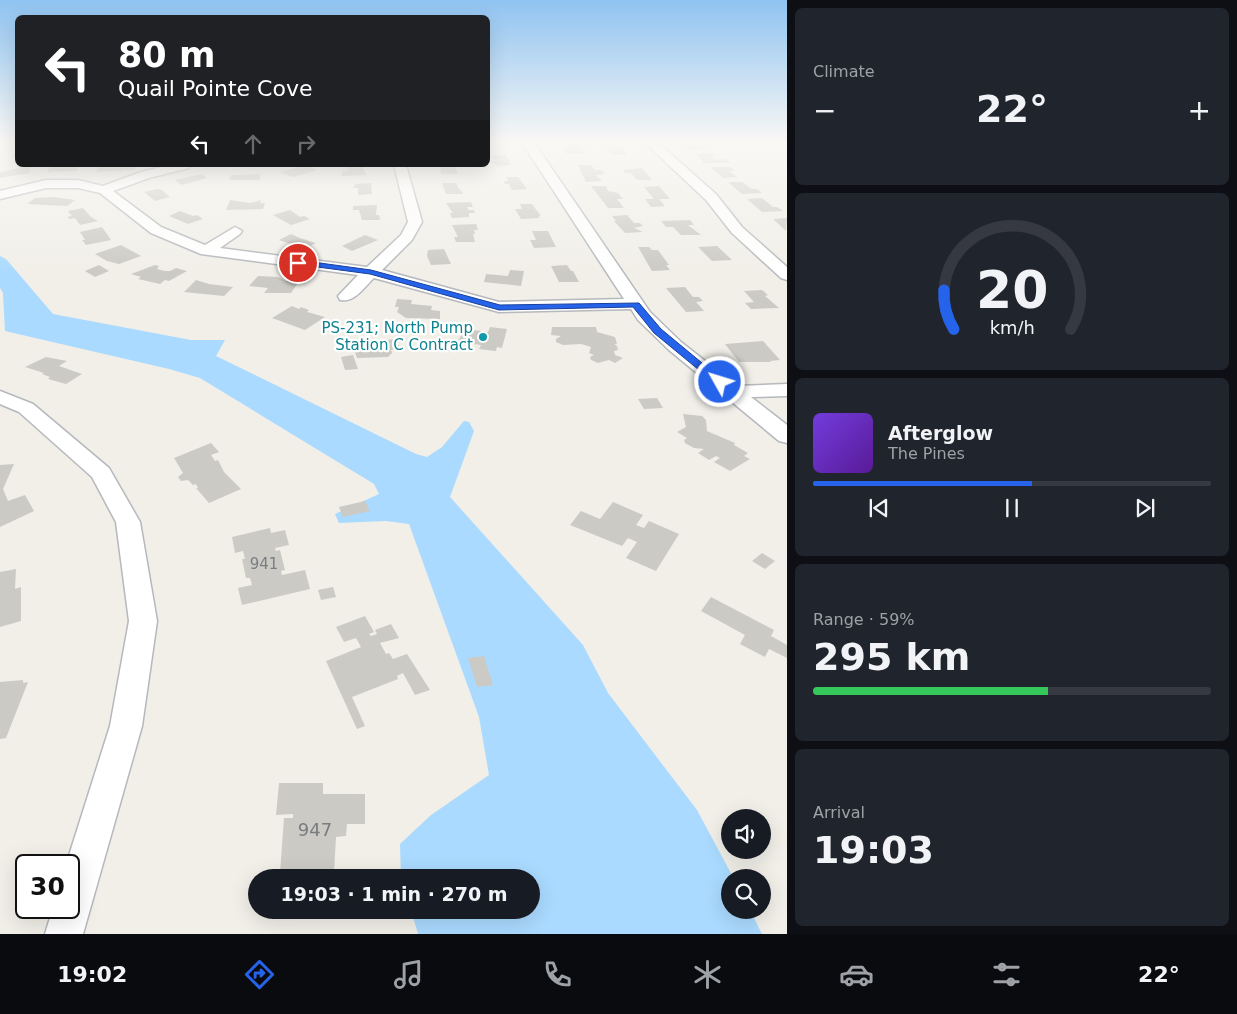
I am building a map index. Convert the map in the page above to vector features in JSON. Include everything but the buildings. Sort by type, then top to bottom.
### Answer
[{"type":"street","points":[[0,195],[17,189],[43,185]]},
{"type":"street","points":[[81,185],[104,190],[156,230],[206,251],[371,272],[499,307],[636,304]]},
{"type":"street","points":[[104,190],[119,185]]},
{"type":"street","points":[[346,296],[407,237],[415,222],[405,185]]},
{"type":"street","points":[[556,185],[636,304],[657,331],[787,436]]},
{"type":"street","points":[[697,185],[711,197],[736,230],[787,275]]},
{"type":"street","points":[[206,251],[235,231]]},
{"type":"street","points":[[732,392],[785,392]]},
{"type":"street","points":[[0,397],[26,408],[101,473],[128,522],[143,621],[126,726],[64,934]]},
{"type":"water","points":[[0,256],[6,259],[53,314],[191,340],[225,340],[216,356],[416,454],[427,457],[442,447],[464,421],[469,422],[474,431],[450,497],[583,645],[608,693],[697,810],[721,855],[721,859],[723,859],[729,869],[721,869],[721,919],[754,919],[762,934],[418,934],[414,919],[540,919],[540,869],[401,869],[400,844],[431,815],[489,775],[479,717],[409,524],[386,521],[339,523],[335,514],[379,494],[374,484],[200,378],[5,331],[3,293],[0,288]]},
{"type":"place","name":"PS-231; North Pump Station C Contract","points":[[483,337]]},
{"type":"route","points":[[298,263],[371,272],[499,307],[636,304],[657,331],[720,382]]}]
